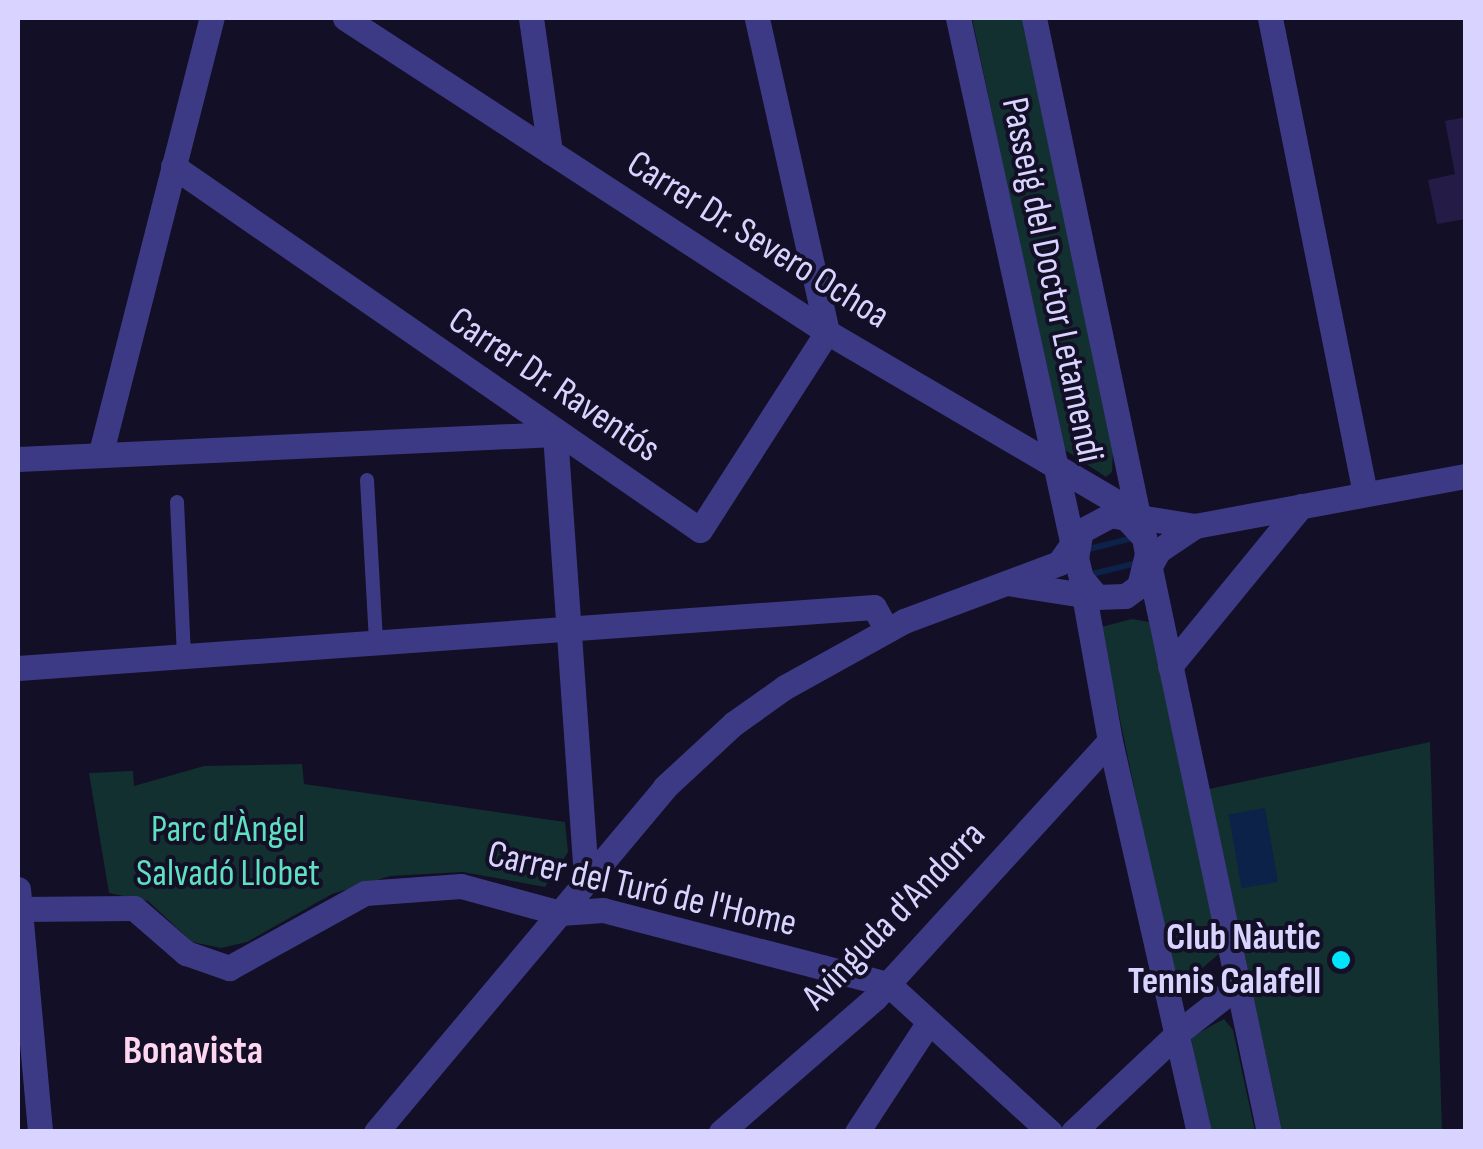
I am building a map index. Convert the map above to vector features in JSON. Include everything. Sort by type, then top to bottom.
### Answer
[{"type":"street","points":[[101,452],[212,18]]},
{"type":"street","name":"Carrer Dr. Severo Ochoa","points":[[345,18],[827,332],[1053,463],[1145,549]]},
{"type":"street","points":[[531,18],[550,152]]},
{"type":"street","points":[[757,18],[827,332]]},
{"type":"street","name":"Passeig del Doctor Letamendi","points":[[958,18],[1053,463],[1082,567],[1110,741],[1180,1031],[1199,1132]]},
{"type":"street","name":"Passeig del Doctor Letamendi","points":[[1034,18],[1269,1132]]},
{"type":"street","points":[[1270,18],[1366,492]]},
{"type":"street","name":"Carrer Dr. Raventós","points":[[172,166],[555,434],[700,530],[827,332]]},
{"type":"street","points":[[18,459],[101,452],[555,434],[586,878]]},
{"type":"street","points":[[376,1132],[665,787],[733,724],[887,630],[1059,563],[1082,567],[1125,596],[1145,549],[1196,526],[1466,476]]},
{"type":"street","points":[[1170,666],[1301,506]]},
{"type":"street","points":[[1082,567],[1111,515],[1145,549],[1158,551],[1196,526]]},
{"type":"street","points":[[1002,582],[1082,567]]},
{"type":"street","points":[[18,668],[874,607],[887,630]]},
{"type":"street","name":"Avinguda d'Andorra","points":[[721,1132],[888,984],[1110,741]]},
{"type":"street","name":"Carrer del Turó de l'Home","points":[[18,909],[134,908],[186,953],[229,968],[365,893],[461,886],[560,913],[603,910],[888,984],[1050,1132]]},
{"type":"street","points":[[18,889],[40,1132]]},
{"type":"street","points":[[1072,1132],[1180,1031],[1240,984]]},
{"type":"street","points":[[857,1132],[929,1022]]},
{"type":"lane","points":[[367,480],[376,642]]},
{"type":"lane","points":[[177,502],[184,656]]},
{"type":"green space","points":[[972,18],[1024,18],[1113,451],[1112,472],[1106,477],[1062,448]]},
{"type":"green space","points":[[1132,619],[1149,622],[1221,952],[1176,991],[1101,627]]},
{"type":"green space","name":"Club Nàutic Tennis Calafell","points":[[1430,742],[1442,1131],[1282,1131],[1209,789]]},
{"type":"green space","name":"Parc d'Àngel Salvadó Llobet","points":[[302,764],[304,784],[565,822],[568,852],[545,887],[463,872],[390,876],[332,894],[247,942],[221,948],[192,942],[148,901],[109,893],[89,773],[133,771],[134,786],[204,766]]},
{"type":"green space","points":[[1224,1019],[1233,1030],[1255,1131],[1207,1131],[1191,1037]]},
{"type":"water","points":[[1265,808],[1278,882],[1242,888],[1229,814]]},
{"type":"building","points":[[1466,117],[1466,219],[1437,224],[1428,180],[1455,174],[1445,121]]},
{"type":"waterway","points":[[1085,550],[1133,538]]},
{"type":"waterway","points":[[1088,575],[1137,563]]},
{"type":"place","name":"Club Nàutic Tennis Calafell","points":[[1341,960]]},
{"type":"district","name":"Bonavista","points":[[193,1051]]}]
